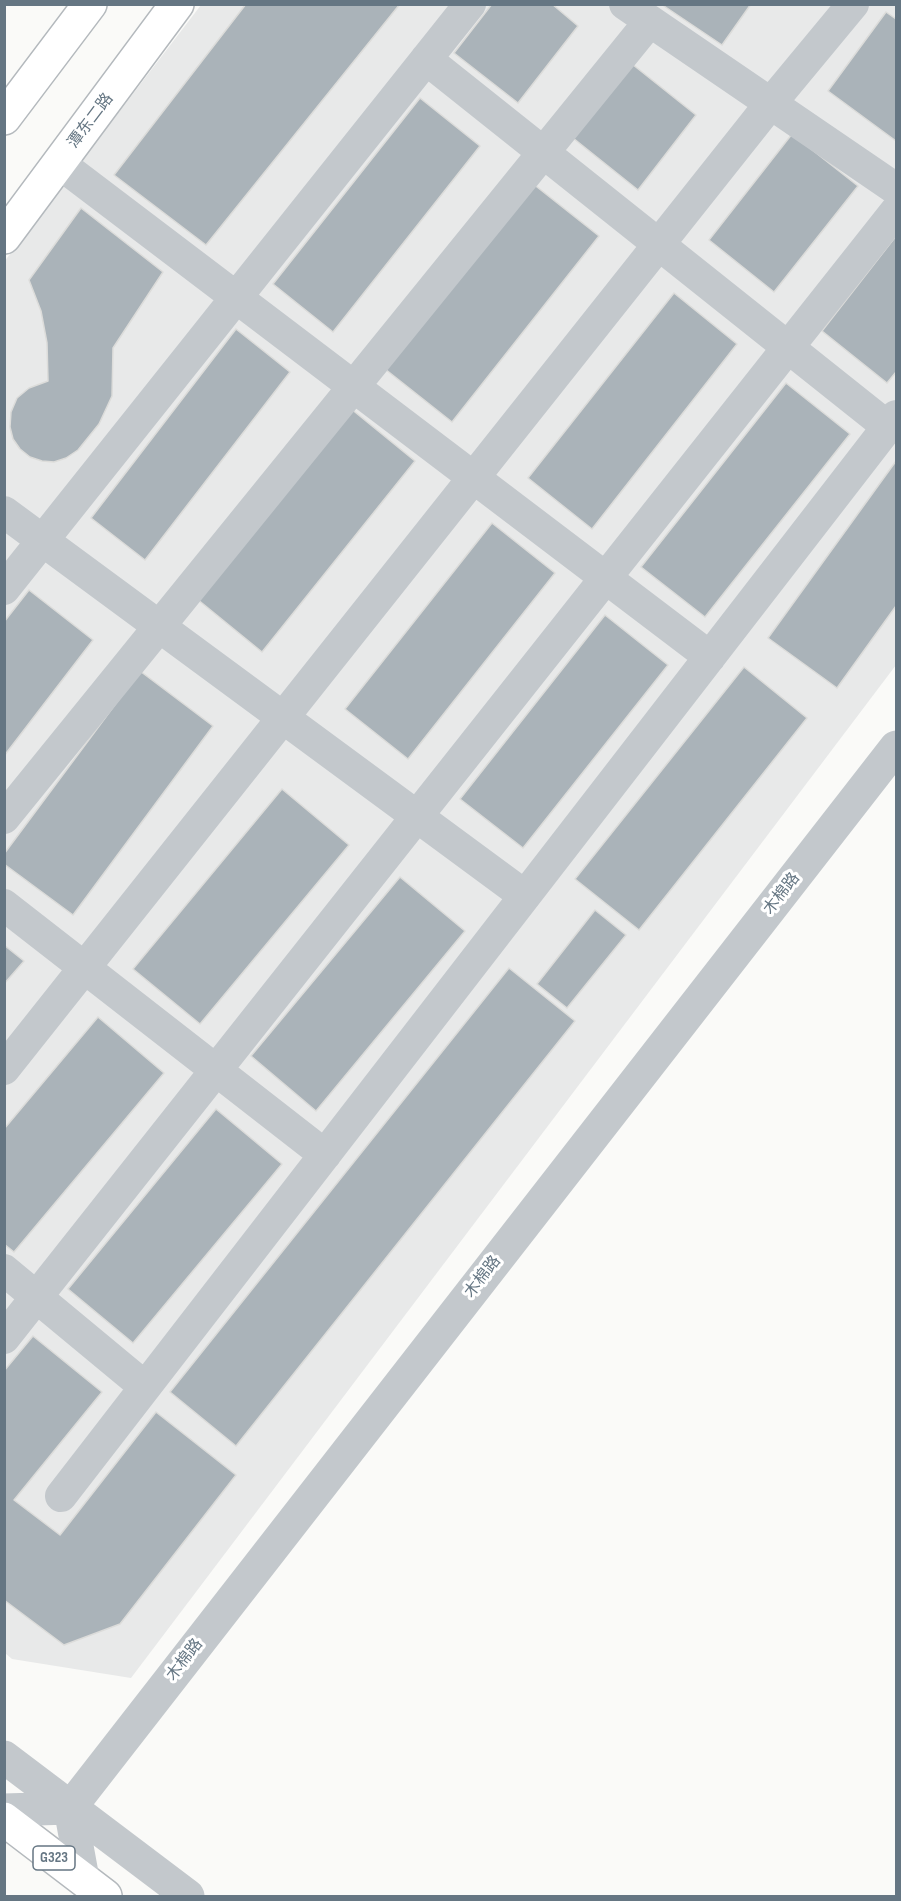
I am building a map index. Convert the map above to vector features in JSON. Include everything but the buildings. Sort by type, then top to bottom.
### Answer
[{"type":"highway","points":[[4,118],[90,4]]},
{"type":"highway","name":"潭东二路","points":[[4,237],[177,4]]},
{"type":"highway","name":"G323","points":[[4,1819],[94,1888]]},
{"type":"street","points":[[4,590],[470,4]]},
{"type":"street","points":[[4,1069],[658,244],[853,4]]},
{"type":"street","points":[[4,818],[543,153],[638,13],[897,189]]},
{"type":"street","points":[[61,1496],[892,421],[788,347],[426,60]]},
{"type":"street","points":[[59,163],[710,657]]},
{"type":"street","points":[[4,1338],[897,211]]},
{"type":"street","points":[[4,512],[525,896]]},
{"type":"street","name":"木棉路","points":[[70,1808],[897,747]]},
{"type":"street","points":[[4,905],[325,1155]]},
{"type":"street","points":[[4,1270],[145,1387]]},
{"type":"street","points":[[4,1757],[188,1896]]},
{"type":"street","points":[[4,1810],[70,1808]]},
{"type":"street","points":[[70,1808],[94,1888]]},
{"type":"shaded area","points":[[201,5],[896,5],[896,665],[131,1678],[12,1659],[5,1653],[4,262]]}]
